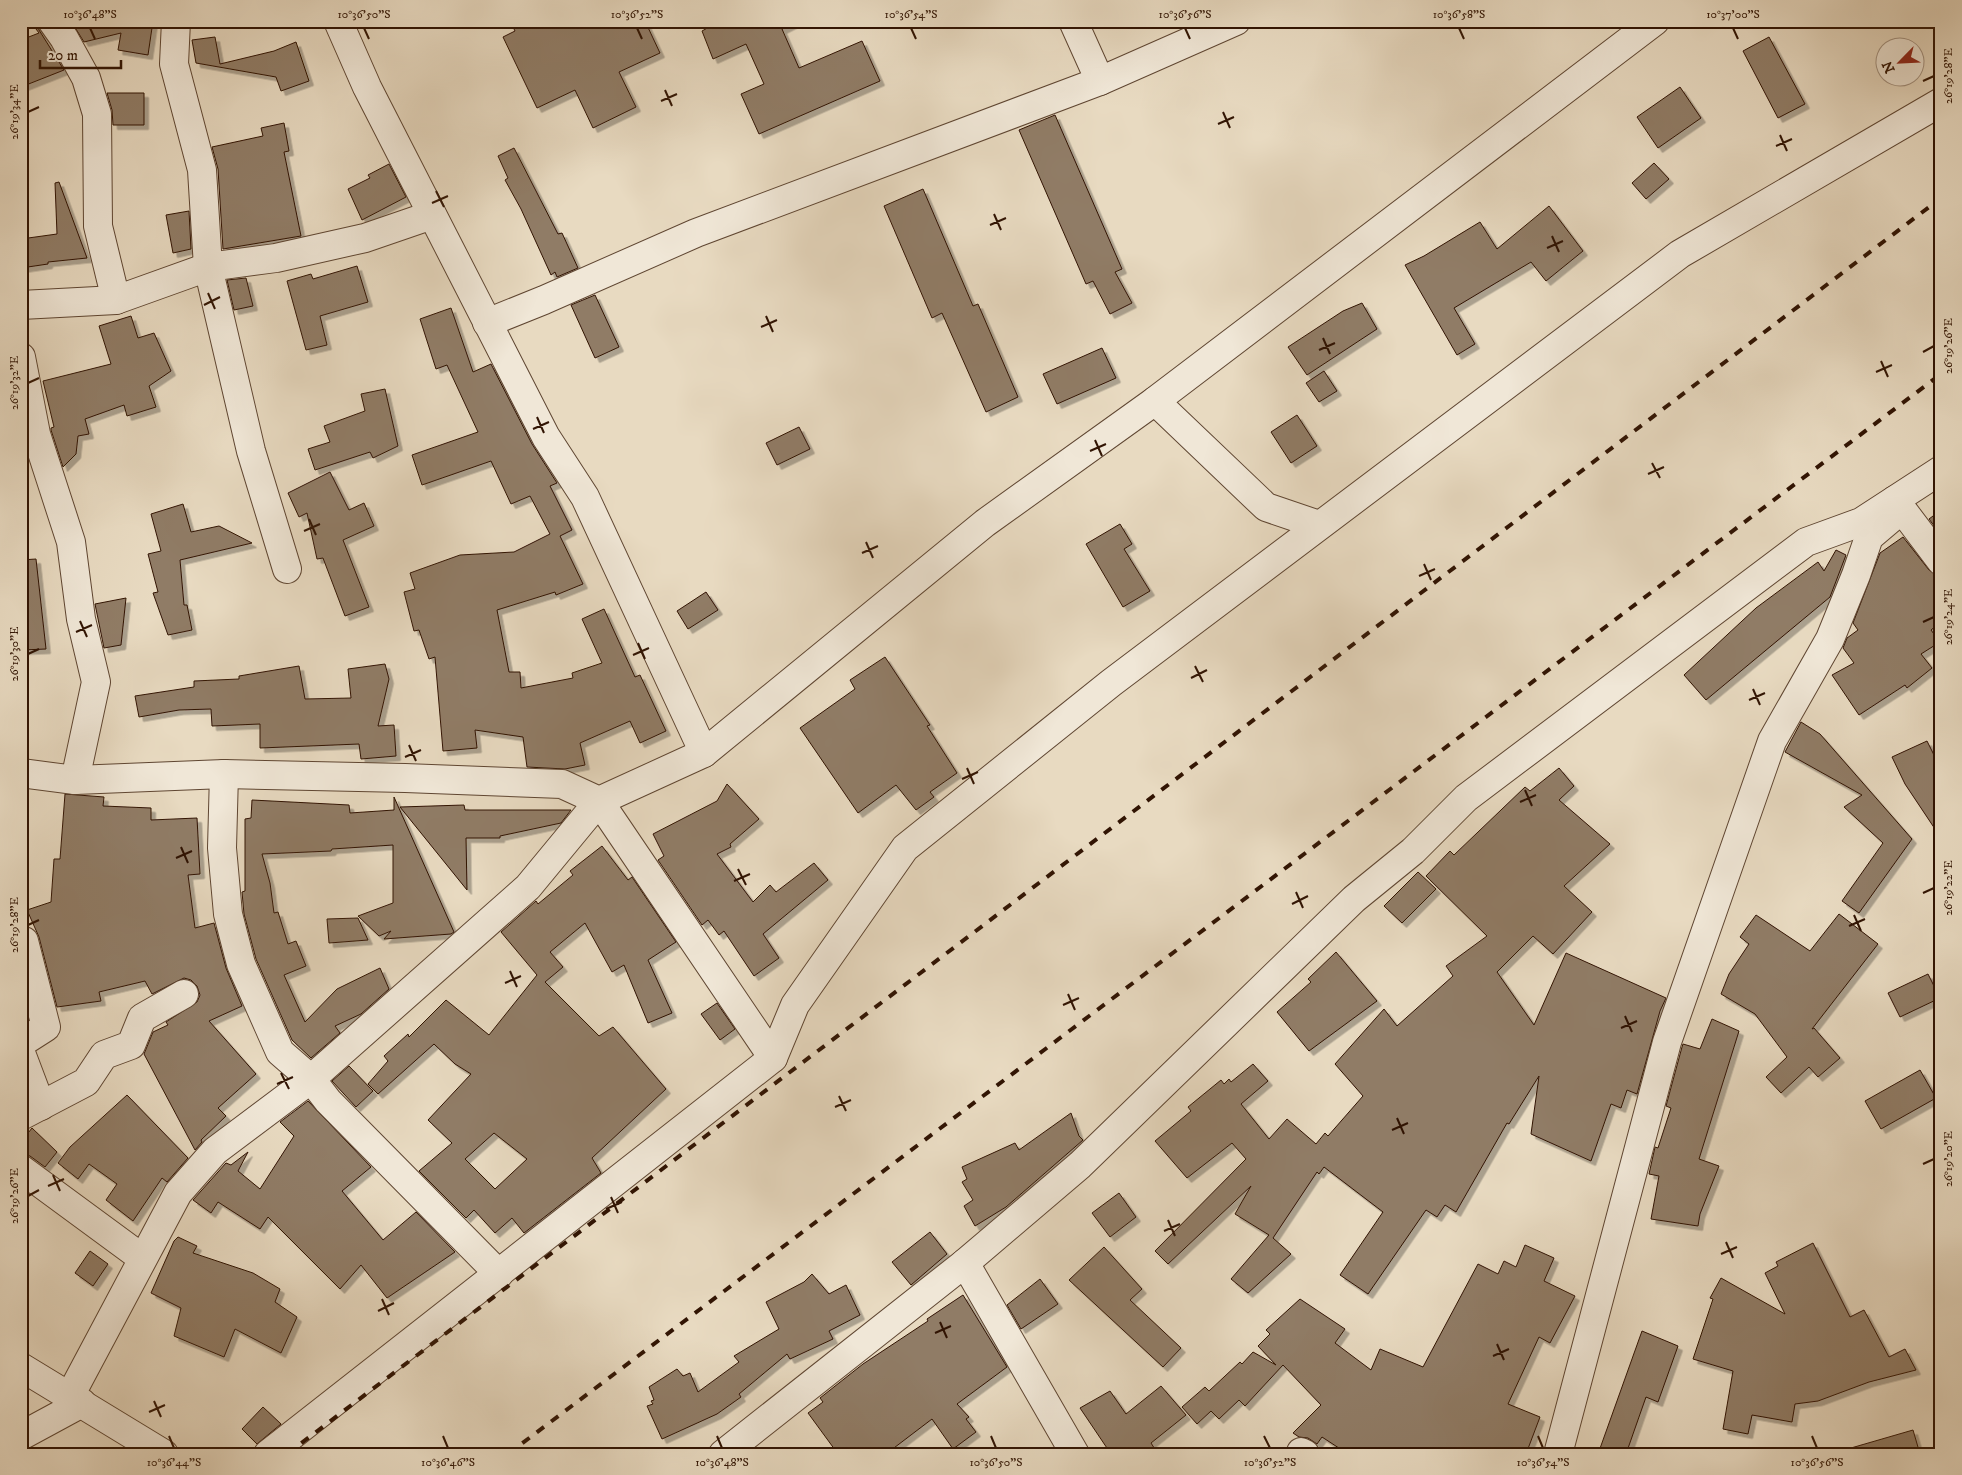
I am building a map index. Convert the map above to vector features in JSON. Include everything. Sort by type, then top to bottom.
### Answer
[{"type":"street","points":[[52,21],[64,38],[86,78],[97,114],[98,226],[116,300]]},
{"type":"street","points":[[176,21],[174,64],[202,170],[208,267],[251,451],[287,569]]},
{"type":"street","points":[[338,21],[368,87],[546,437],[586,497],[704,753]]},
{"type":"street","points":[[1073,21],[1100,81]]},
{"type":"street","points":[[487,323],[696,233],[1100,81],[1236,21]]},
{"type":"street","points":[[21,1436],[76,1399],[142,1258],[178,1192],[215,1151],[311,1079],[528,888],[599,801],[704,753],[986,523],[1155,401],[1655,21]]},
{"type":"street","points":[[268,1454],[773,1058],[795,1005],[905,848],[1111,682],[1680,254],[1941,102]]},
{"type":"street","points":[[21,305],[116,300],[208,267],[276,258],[365,238],[432,214]]},
{"type":"street","points":[[21,357],[36,434],[71,542],[81,619],[96,682],[75,780]]},
{"type":"street","points":[[1155,401],[1266,507],[1319,525]]},
{"type":"street","points":[[1558,1454],[1667,1042],[1772,741],[1830,639],[1869,537],[1899,504],[1941,470]]},
{"type":"street","points":[[1899,504],[1941,561]]},
{"type":"street","points":[[723,1454],[965,1263],[1080,1165],[1354,899],[1413,851],[1466,798],[1806,542],[1861,522],[1899,504]]},
{"type":"street","points":[[21,773],[75,780],[224,774],[562,784],[599,801],[773,1058]]},
{"type":"street","points":[[224,774],[222,848],[228,914],[241,964],[280,1052],[311,1079],[328,1101],[499,1274]]},
{"type":"street","points":[[21,1043],[46,1027],[24,941]]},
{"type":"street","points":[[21,1053],[31,1111],[86,1082],[104,1054],[131,1045],[142,1018],[184,994]]},
{"type":"street","points":[[21,1169],[142,1258]]},
{"type":"street","points":[[965,1263],[1075,1454]]},
{"type":"street","points":[[21,1368],[76,1399],[164,1454]]},
{"type":"building","points":[[30,21],[37,21],[39,30],[64,70],[21,87],[21,40],[39,33]]},
{"type":"building","points":[[71,21],[153,21],[148,55],[118,50],[121,33],[84,42]]},
{"type":"building","points":[[510,21],[645,21],[660,53],[619,72],[636,107],[593,128],[575,90],[537,108],[503,37],[515,31]]},
{"type":"building","points":[[720,21],[798,21],[782,29],[799,68],[862,41],[880,81],[759,134],[741,94],[764,84],[746,44],[713,59],[702,31]]},
{"type":"building","points":[[215,37],[220,64],[274,51],[296,42],[309,81],[281,91],[276,77],[196,63],[192,40]]},
{"type":"building","points":[[1769,37],[1805,104],[1778,118],[1743,51]]},
{"type":"building","points":[[1680,87],[1701,118],[1658,148],[1637,117]]},
{"type":"building","points":[[107,93],[144,93],[144,125],[113,125],[112,110]]},
{"type":"building","points":[[1055,115],[1122,269],[1115,272],[1132,303],[1110,314],[1093,281],[1086,284],[1019,130]]},
{"type":"building","points":[[284,123],[289,151],[284,152],[301,236],[223,249],[218,169],[212,147],[263,136],[261,128]]},
{"type":"building","points":[[514,148],[558,234],[562,233],[578,268],[557,277],[555,272],[551,275],[521,209],[505,180],[508,178],[498,156]]},
{"type":"building","points":[[1654,163],[1669,179],[1646,199],[1632,183]]},
{"type":"building","points":[[389,164],[406,197],[362,220],[348,189],[370,178],[368,175]]},
{"type":"building","points":[[59,182],[87,258],[48,262],[48,264],[21,268],[21,239],[57,234],[55,183]]},
{"type":"building","points":[[923,189],[973,306],[978,304],[1018,397],[986,412],[942,313],[932,318],[884,206]]},
{"type":"building","points":[[1549,206],[1583,251],[1546,281],[1531,262],[1454,308],[1475,344],[1457,355],[1405,265],[1424,256],[1480,222],[1497,249]]},
{"type":"building","points":[[189,211],[191,249],[173,253],[166,215]]},
{"type":"building","points":[[357,266],[368,302],[320,316],[327,345],[306,350],[287,281],[311,274],[313,279]]},
{"type":"building","points":[[246,278],[253,306],[234,310],[227,280]]},
{"type":"building","points":[[595,295],[619,347],[595,358],[571,305]]},
{"type":"building","points":[[1362,303],[1377,329],[1307,375],[1288,347],[1343,311]]},
{"type":"building","points":[[451,308],[473,372],[491,364],[532,444],[557,483],[550,486],[572,530],[560,536],[583,584],[556,595],[555,592],[497,610],[509,672],[520,672],[521,688],[573,678],[572,673],[602,663],[582,619],[604,609],[635,677],[640,675],[666,731],[640,743],[630,721],[580,743],[585,765],[565,769],[527,767],[523,737],[475,730],[477,748],[443,751],[435,657],[429,659],[419,630],[414,631],[404,592],[415,589],[410,573],[460,555],[514,552],[550,534],[530,496],[511,504],[491,461],[422,485],[412,455],[478,432],[447,365],[436,369],[420,319]]},
{"type":"building","points":[[131,316],[138,338],[154,333],[171,371],[149,386],[156,407],[127,416],[124,405],[85,419],[89,434],[78,436],[76,454],[63,467],[51,430],[54,427],[43,381],[111,364],[99,326]]},
{"type":"building","points":[[1102,348],[1116,378],[1057,404],[1043,374]]},
{"type":"building","points":[[1324,371],[1337,391],[1319,402],[1306,383]]},
{"type":"building","points":[[385,389],[398,446],[373,458],[370,452],[315,470],[308,449],[330,442],[324,426],[365,411],[361,394]]},
{"type":"building","points":[[1297,415],[1317,446],[1291,463],[1271,432]]},
{"type":"building","points":[[799,427],[810,449],[777,465],[766,443]]},
{"type":"building","points":[[330,472],[349,510],[364,503],[374,526],[343,540],[369,607],[345,616],[323,558],[317,559],[307,513],[299,517],[288,493]]},
{"type":"building","points":[[183,504],[191,532],[219,526],[252,543],[180,560],[184,605],[187,605],[192,630],[168,635],[153,593],[158,592],[148,554],[161,551],[151,514]]},
{"type":"building","points":[[1941,510],[1941,535],[1929,519]]},
{"type":"building","points":[[1120,524],[1132,544],[1124,549],[1150,591],[1123,607],[1086,544]]},
{"type":"building","points":[[1903,537],[1929,570],[1941,576],[1941,622],[1931,630],[1940,642],[1921,654],[1932,668],[1907,688],[1905,685],[1859,715],[1832,675],[1854,663],[1843,648],[1847,638],[1858,630],[1853,623],[1880,553]]},
{"type":"building","points":[[1836,550],[1846,555],[1830,597],[1706,700],[1684,675],[1756,608],[1818,562],[1824,571]]},
{"type":"building","points":[[36,559],[46,649],[22,650],[21,560]]},
{"type":"building","points":[[706,592],[718,610],[688,629],[677,611]]},
{"type":"building","points":[[126,598],[121,645],[104,648],[95,604]]},
{"type":"building","points":[[885,657],[930,725],[927,726],[957,773],[930,792],[934,797],[916,810],[896,785],[858,813],[800,728],[855,689],[850,680]]},
{"type":"building","points":[[385,664],[389,679],[378,726],[394,725],[396,756],[361,759],[359,744],[260,748],[260,724],[212,726],[211,709],[179,710],[139,717],[135,696],[194,687],[194,681],[239,679],[239,676],[299,666],[305,699],[351,698],[348,669]]},
{"type":"building","points":[[1801,722],[1820,734],[1912,839],[1859,913],[1842,901],[1883,843],[1844,807],[1862,795],[1785,752]]},
{"type":"building","points":[[1927,741],[1941,769],[1941,838],[1905,784],[1892,757]]},
{"type":"building","points":[[1559,768],[1574,786],[1559,800],[1610,844],[1564,886],[1592,912],[1553,954],[1533,936],[1497,972],[1534,1025],[1566,953],[1666,998],[1660,1011],[1637,1094],[1627,1090],[1621,1108],[1611,1104],[1591,1161],[1531,1134],[1539,1076],[1509,1124],[1507,1123],[1456,1212],[1445,1205],[1437,1217],[1426,1210],[1368,1294],[1340,1275],[1383,1212],[1324,1167],[1319,1174],[1317,1172],[1273,1238],[1291,1254],[1248,1293],[1231,1279],[1269,1235],[1235,1214],[1251,1186],[1168,1264],[1155,1251],[1246,1159],[1232,1143],[1187,1178],[1155,1141],[1191,1111],[1188,1107],[1221,1080],[1224,1084],[1229,1079],[1231,1082],[1253,1064],[1268,1081],[1241,1104],[1269,1139],[1287,1119],[1316,1144],[1325,1133],[1328,1136],[1363,1096],[1335,1064],[1384,1009],[1397,1026],[1453,976],[1446,966],[1487,936],[1426,876],[1450,851],[1454,855],[1525,787],[1530,791]]},
{"type":"building","points":[[727,784],[759,819],[730,844],[731,847],[717,854],[753,902],[770,885],[776,892],[814,863],[828,880],[763,934],[779,958],[754,976],[724,931],[719,935],[708,920],[702,925],[658,860],[664,856],[653,834],[717,801]]},
{"type":"building","points":[[65,794],[104,797],[103,806],[151,808],[151,820],[197,818],[200,874],[188,875],[195,928],[214,923],[226,968],[242,1006],[209,1021],[256,1074],[218,1108],[226,1116],[201,1140],[202,1142],[195,1150],[144,1054],[153,1032],[168,1025],[166,1022],[197,1002],[200,995],[197,986],[191,980],[184,978],[152,994],[145,981],[99,992],[101,1001],[57,1007],[39,937],[27,910],[51,902],[54,859],[60,859]]},
{"type":"building","points":[[394,797],[454,932],[451,934],[384,939],[391,931],[379,936],[358,916],[393,903],[393,845],[332,849],[331,851],[262,854],[270,883],[274,913],[278,912],[288,944],[296,941],[306,966],[284,975],[305,1022],[337,989],[380,968],[389,989],[361,1014],[335,1026],[340,1033],[311,1058],[292,1040],[256,959],[244,914],[242,892],[245,891],[245,819],[251,818],[252,800],[349,805],[350,813],[394,810]]},
{"type":"building","points":[[464,805],[465,810],[571,810],[561,823],[500,836],[500,838],[466,838],[467,890],[400,807]]},
{"type":"building","points":[[602,846],[628,880],[632,877],[676,942],[648,960],[672,1013],[648,1023],[624,965],[612,972],[585,923],[550,952],[563,967],[545,982],[599,1036],[613,1027],[666,1089],[592,1158],[601,1173],[524,1233],[512,1218],[495,1233],[474,1210],[466,1218],[419,1171],[452,1143],[428,1120],[471,1074],[455,1064],[434,1044],[378,1094],[368,1084],[388,1061],[384,1056],[408,1034],[409,1037],[446,1000],[489,1035],[537,975],[501,932],[536,901],[538,904],[573,875],[570,871]],"holes":[[[494,1133],[527,1159],[495,1189],[465,1159]]]},
{"type":"building","points":[[1418,872],[1436,889],[1402,923],[1384,906]]},
{"type":"building","points":[[1839,914],[1878,944],[1812,1029],[1814,1028],[1840,1058],[1818,1077],[1809,1067],[1781,1093],[1766,1077],[1787,1057],[1755,1014],[1721,994],[1729,974],[1749,944],[1740,937],[1756,915],[1810,951]]},
{"type":"building","points":[[358,918],[368,940],[329,943],[327,919]]},
{"type":"building","points":[[1336,952],[1377,1001],[1309,1051],[1277,1012],[1311,982],[1308,979]]},
{"type":"building","points":[[1928,974],[1940,998],[1900,1017],[1888,993]]},
{"type":"building","points":[[717,1003],[735,1029],[720,1040],[701,1014]]},
{"type":"building","points":[[1712,1019],[1739,1031],[1699,1159],[1719,1166],[1700,1214],[1698,1226],[1651,1219],[1659,1176],[1649,1174],[1655,1147],[1658,1148],[1671,1108],[1666,1106],[1682,1047],[1683,1044],[1700,1049]]},
{"type":"building","points":[[349,1066],[373,1091],[356,1107],[332,1081]]},
{"type":"building","points":[[1920,1070],[1936,1098],[1881,1129],[1865,1101]]},
{"type":"building","points":[[127,1095],[188,1158],[167,1182],[162,1178],[133,1221],[106,1200],[117,1184],[89,1164],[78,1179],[58,1163],[70,1147]]},
{"type":"building","points":[[308,1101],[371,1167],[342,1191],[383,1240],[416,1212],[455,1252],[387,1298],[361,1265],[340,1289],[268,1217],[260,1229],[218,1202],[211,1213],[193,1200],[226,1163],[231,1165],[248,1152],[238,1171],[260,1189],[294,1136],[280,1122]]},
{"type":"building","points":[[1071,1113],[1079,1136],[1083,1140],[1006,1207],[975,1226],[964,1206],[973,1200],[962,1182],[967,1179],[962,1167],[1015,1143],[1019,1150]]},
{"type":"building","points":[[32,1128],[57,1152],[45,1167],[30,1156],[21,1154],[21,1142]]},
{"type":"building","points":[[1119,1193],[1136,1217],[1110,1237],[1092,1213]]},
{"type":"building","points":[[930,1232],[947,1254],[911,1285],[892,1262]]},
{"type":"building","points":[[178,1237],[197,1246],[193,1253],[253,1273],[280,1289],[275,1302],[297,1317],[281,1353],[235,1329],[224,1357],[174,1336],[181,1308],[151,1293],[174,1241]]},
{"type":"building","points":[[1813,1243],[1850,1317],[1864,1310],[1889,1357],[1905,1349],[1916,1370],[1869,1382],[1818,1401],[1795,1404],[1792,1422],[1752,1415],[1748,1434],[1723,1429],[1733,1371],[1693,1359],[1713,1299],[1710,1298],[1721,1278],[1785,1314],[1765,1273],[1778,1266],[1776,1262]]},
{"type":"building","points":[[1525,1245],[1554,1258],[1544,1281],[1575,1296],[1550,1343],[1539,1337],[1508,1404],[1540,1417],[1526,1454],[1348,1454],[1322,1437],[1317,1444],[1308,1438],[1299,1437],[1293,1433],[1321,1405],[1283,1365],[1245,1406],[1239,1400],[1219,1419],[1211,1411],[1197,1424],[1182,1407],[1205,1387],[1209,1391],[1240,1362],[1242,1364],[1253,1352],[1276,1365],[1258,1346],[1270,1334],[1266,1330],[1300,1299],[1345,1329],[1335,1343],[1371,1370],[1380,1349],[1423,1367],[1478,1264],[1498,1274],[1504,1261],[1516,1267]]},
{"type":"building","points":[[1104,1247],[1142,1289],[1130,1300],[1181,1348],[1163,1367],[1069,1280]]},
{"type":"building","points":[[90,1251],[108,1264],[93,1286],[75,1273]]},
{"type":"building","points":[[812,1274],[829,1294],[846,1285],[860,1315],[829,1331],[833,1339],[790,1359],[787,1354],[739,1394],[741,1397],[717,1414],[662,1439],[647,1406],[653,1404],[651,1401],[654,1400],[649,1387],[677,1369],[683,1376],[690,1373],[698,1392],[739,1362],[734,1356],[779,1329],[766,1302],[804,1282]]},
{"type":"building","points":[[1040,1279],[1058,1304],[1021,1329],[1007,1305]]},
{"type":"building","points":[[963,1295],[1007,1367],[957,1404],[969,1417],[966,1419],[976,1432],[953,1449],[932,1419],[886,1454],[838,1454],[808,1413],[823,1402],[820,1398],[863,1364],[928,1321],[927,1319]]},
{"type":"building","points":[[1642,1331],[1678,1346],[1658,1402],[1646,1397],[1626,1454],[1598,1454]]},
{"type":"building","points":[[1161,1386],[1186,1415],[1151,1443],[1158,1454],[1111,1454],[1080,1408],[1110,1391],[1126,1414]]},
{"type":"building","points":[[263,1407],[281,1424],[257,1444],[242,1429]]},
{"type":"building","points":[[1913,1430],[1920,1454],[1852,1454],[1851,1448]]},
{"type":"railway","points":[[287,1454],[1941,198]]},
{"type":"railway","points":[[508,1454],[1941,374]]}]
